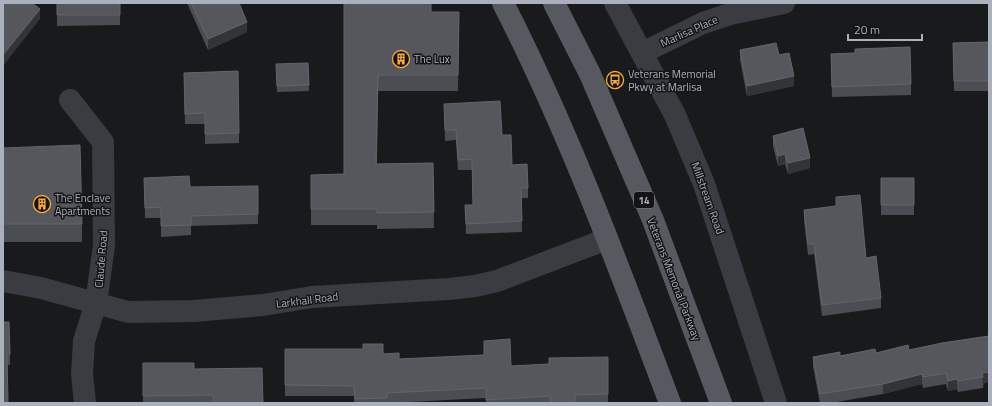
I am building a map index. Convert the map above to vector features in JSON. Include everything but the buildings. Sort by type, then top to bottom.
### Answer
[{"type":"main road","points":[[503,3],[530,56],[584,181],[670,403]]},
{"type":"main road","name":"Veterans Memorial Parkway","points":[[554,3],[590,74],[652,220],[721,403]]},
{"type":"street","name":"Millstream Road","points":[[615,3],[675,115],[704,184],[776,403]]},
{"type":"street","name":"Marlisa Place","points":[[642,53],[703,23],[730,14],[784,3]]},
{"type":"street","name":"Claude Road","points":[[70,100],[103,142],[104,246],[96,303],[84,341],[82,374],[85,403]]},
{"type":"street","name":"Larkhall Road","points":[[3,281],[41,288],[128,312],[194,311],[263,305],[312,297],[450,289],[497,281],[607,239]]},
{"type":"place","name":"The Lux","points":[[401,59]]},
{"type":"place","name":"Veterans Memorial Pkwy at Marlisa","points":[[615,80]]},
{"type":"place","name":"The Enclave Apartments","points":[[42,204]]}]
